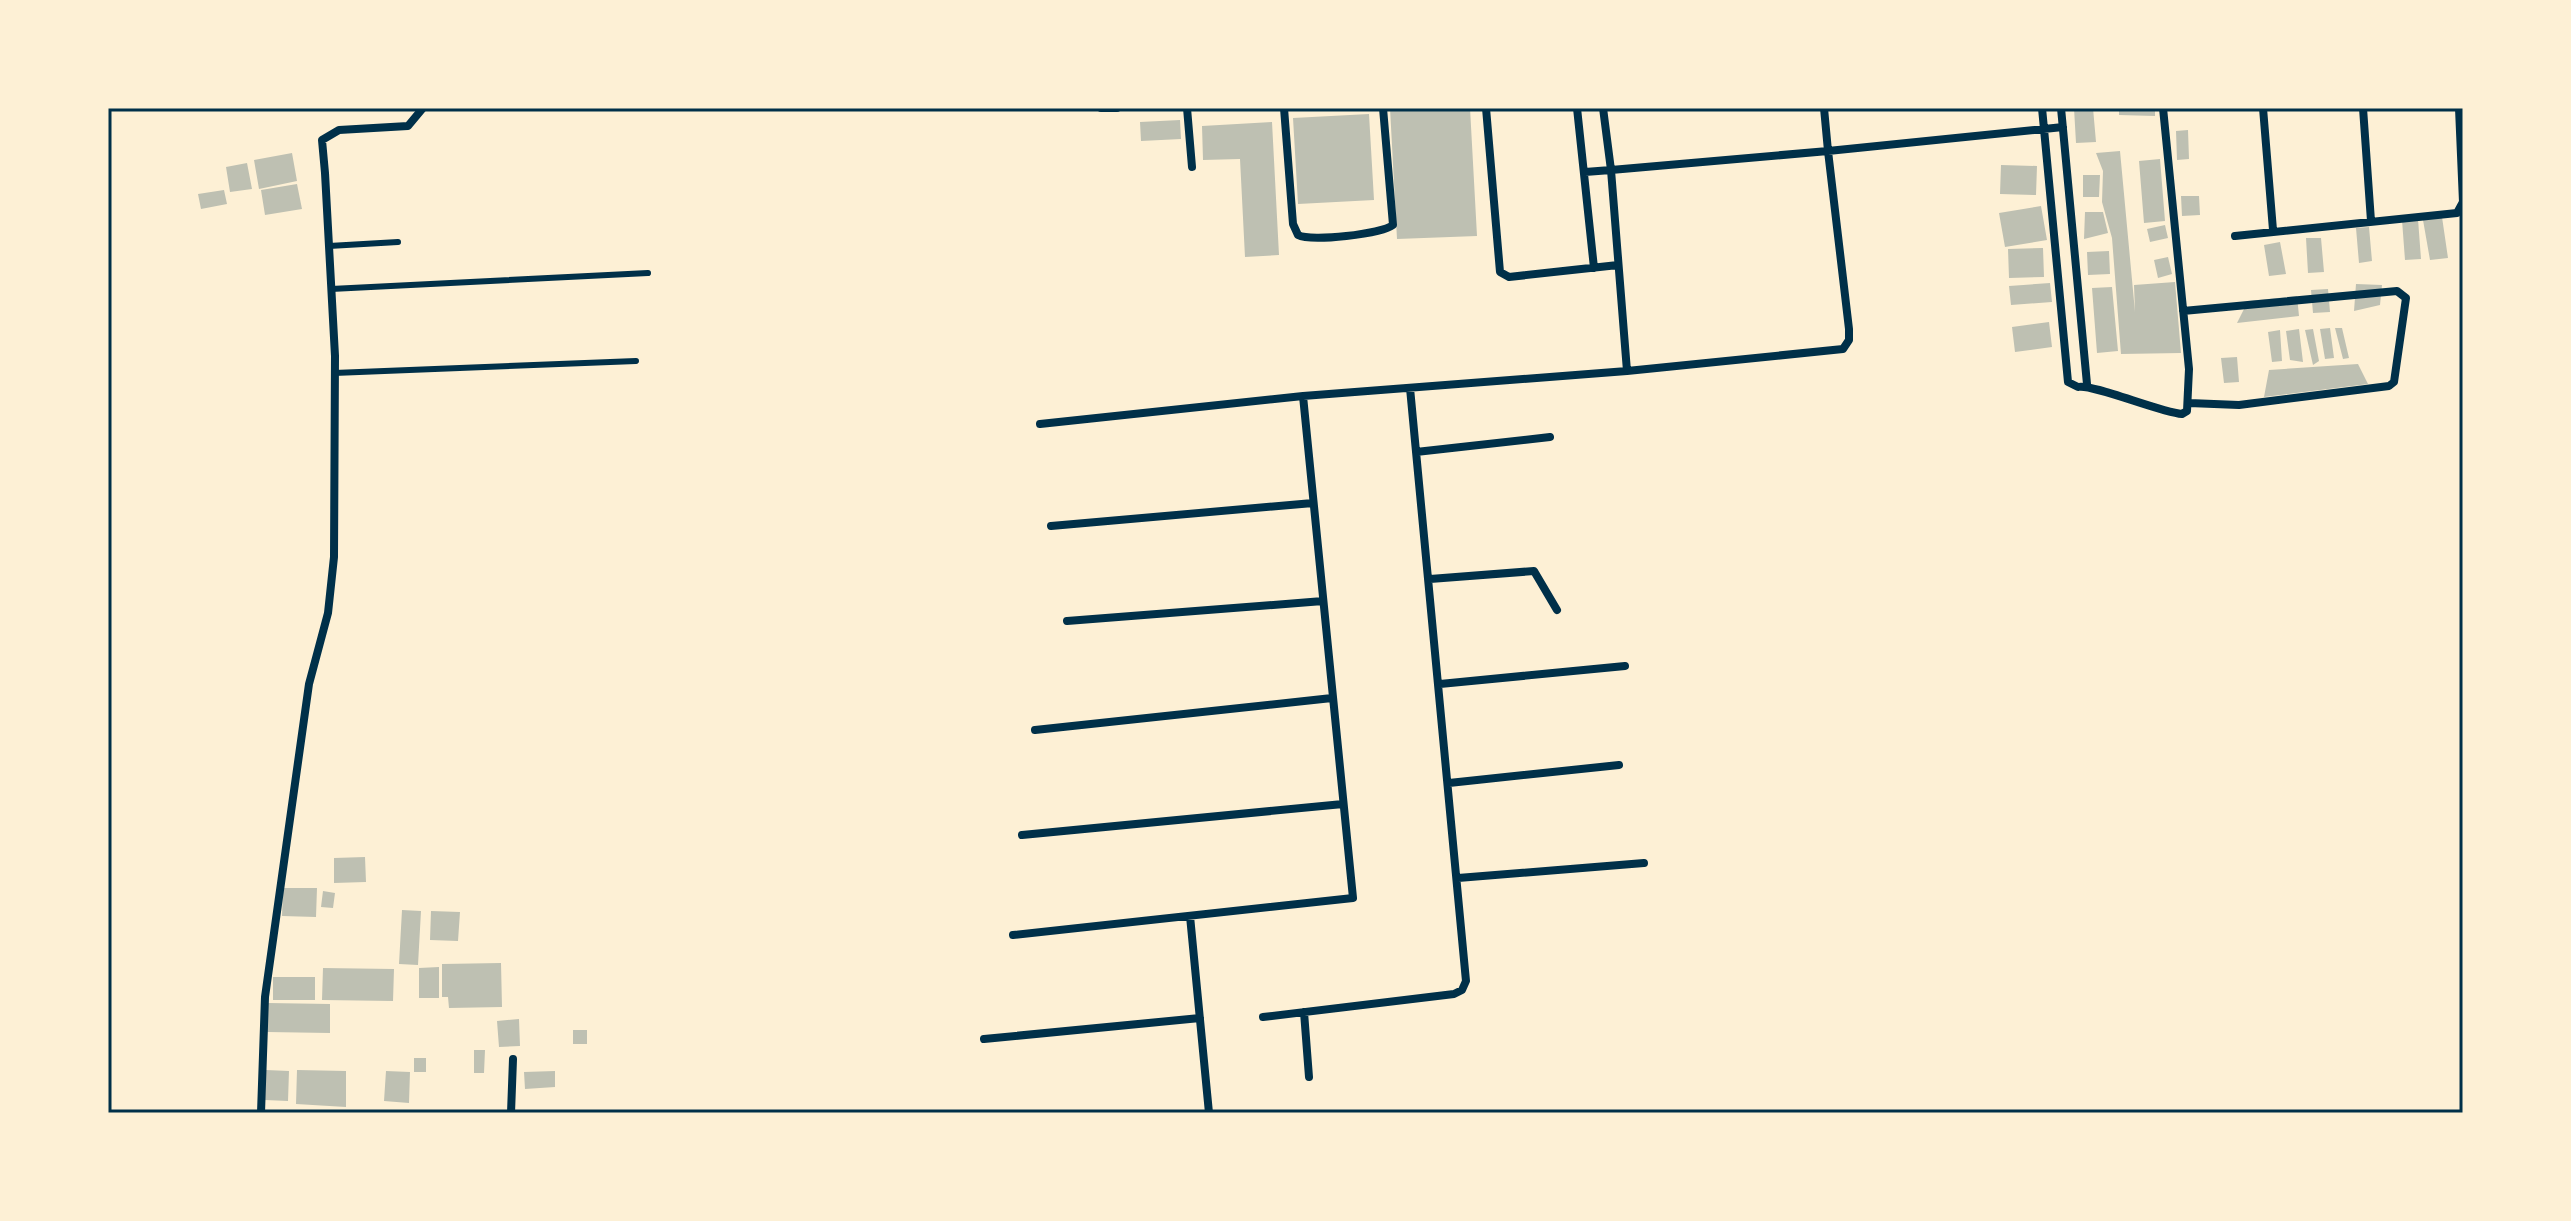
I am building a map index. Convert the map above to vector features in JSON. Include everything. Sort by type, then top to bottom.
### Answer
[{"type":"street","points":[[261,1113],[265,997],[309,684],[330,599],[334,557],[334,373],[322,140],[339,130],[408,126],[423,108]]},
{"type":"street","points":[[1101,108],[1117,108]]},
{"type":"street","points":[[1187,108],[1192,167]]},
{"type":"street","points":[[1284,108],[1293,224],[1298,235],[1310,239],[1381,231],[1393,225],[1383,108]]},
{"type":"street","points":[[1486,108],[1500,272],[1509,277],[1618,265]]},
{"type":"street","points":[[1577,108],[1594,268]]},
{"type":"street","points":[[1603,108],[1627,371]]},
{"type":"street","points":[[1040,424],[1303,396],[1627,371],[1843,349],[1849,340],[1849,329],[1824,108]]},
{"type":"street","points":[[2042,108],[2068,382],[2078,387],[2087,384],[2111,395],[2177,414],[2187,411],[2189,403],[2163,108]]},
{"type":"street","points":[[2061,108],[2087,384]]},
{"type":"street","points":[[2263,108],[2273,230]]},
{"type":"street","points":[[2363,108],[2371,221]]},
{"type":"street","points":[[2235,236],[2460,211],[2462,139],[2459,108]]},
{"type":"street","points":[[1585,172],[2063,127]]},
{"type":"street","points":[[2183,311],[2397,291],[2406,298],[2394,382],[2389,386],[2239,405],[2189,403]]},
{"type":"street","points":[[1263,1017],[1454,994],[1462,990],[1466,981],[1410,388]]},
{"type":"street","points":[[1013,935],[1353,898],[1303,396]]},
{"type":"street","points":[[1416,452],[1550,437]]},
{"type":"street","points":[[1051,526],[1313,503]]},
{"type":"street","points":[[1430,579],[1534,571],[1557,610]]},
{"type":"street","points":[[1067,621],[1323,601]]},
{"type":"street","points":[[1440,684],[1625,666]]},
{"type":"street","points":[[1035,730],[1332,698]]},
{"type":"street","points":[[1449,783],[1619,765]]},
{"type":"street","points":[[1022,835],[1343,804]]},
{"type":"street","points":[[1458,878],[1644,863]]},
{"type":"street","points":[[1190,916],[1209,1113]]},
{"type":"street","points":[[1304,1012],[1309,1077]]},
{"type":"street","points":[[984,1039],[1200,1018]]},
{"type":"street","points":[[511,1113],[513,1059]]},
{"type":"lane","points":[[329,246],[398,242]]},
{"type":"lane","points":[[331,289],[648,273]]},
{"type":"lane","points":[[334,373],[636,361]]},
{"type":"building","points":[[1390,108],[1470,108],[1477,236],[1397,239]]},
{"type":"building","points":[[2074,108],[2093,108],[2096,142],[2076,143]]},
{"type":"building","points":[[2119,108],[2155,108],[2155,116],[2119,115]]},
{"type":"building","points":[[1369,114],[1374,200],[1298,204],[1293,118]]},
{"type":"building","points":[[1180,120],[1181,139],[1141,141],[1140,122]]},
{"type":"building","points":[[1272,122],[1279,255],[1245,257],[1240,159],[1203,160],[1202,126]]},
{"type":"building","points":[[2188,130],[2189,159],[2177,160],[2176,131]]},
{"type":"building","points":[[2120,151],[2135,312],[2134,285],[2175,282],[2181,353],[2121,354],[2112,238],[2102,202],[2103,171],[2096,153]]},
{"type":"building","points":[[292,153],[297,181],[259,189],[254,160]]},
{"type":"building","points":[[2160,159],[2165,221],[2144,223],[2139,161]]},
{"type":"building","points":[[247,163],[252,189],[230,192],[226,167]]},
{"type":"building","points":[[2001,165],[2037,166],[2036,195],[2000,194]]},
{"type":"building","points":[[2083,175],[2100,175],[2099,197],[2083,197]]},
{"type":"building","points":[[297,184],[302,209],[265,215],[261,190]]},
{"type":"building","points":[[224,190],[227,204],[201,209],[198,194]]},
{"type":"building","points":[[2181,196],[2199,196],[2200,215],[2182,216]]},
{"type":"building","points":[[2041,206],[2047,240],[2005,247],[1999,213]]},
{"type":"building","points":[[2085,212],[2103,212],[2108,233],[2084,239]]},
{"type":"building","points":[[2442,217],[2448,258],[2430,260],[2423,220]]},
{"type":"building","points":[[2418,219],[2421,259],[2405,260],[2402,220]]},
{"type":"building","points":[[2165,225],[2168,238],[2150,242],[2147,229]]},
{"type":"building","points":[[2369,227],[2372,261],[2359,263],[2356,228]]},
{"type":"building","points":[[2306,238],[2321,238],[2324,272],[2308,273]]},
{"type":"building","points":[[2280,242],[2286,274],[2269,276],[2264,245]]},
{"type":"building","points":[[2043,248],[2044,277],[2009,278],[2008,249]]},
{"type":"building","points":[[2109,251],[2110,274],[2088,275],[2087,252]]},
{"type":"building","points":[[2168,257],[2172,274],[2158,278],[2154,260]]},
{"type":"building","points":[[2050,283],[2052,302],[2011,305],[2009,286]]},
{"type":"building","points":[[2356,284],[2382,285],[2380,305],[2354,311]]},
{"type":"building","points":[[2112,287],[2118,351],[2097,353],[2092,288]]},
{"type":"building","points":[[2328,289],[2330,312],[2313,313],[2311,290]]},
{"type":"building","points":[[2297,296],[2299,316],[2237,323],[2248,301]]},
{"type":"building","points":[[2049,322],[2052,347],[2015,352],[2012,327]]},
{"type":"building","points":[[2330,328],[2334,358],[2325,359],[2320,329]]},
{"type":"building","points":[[2335,328],[2342,328],[2349,358],[2343,359]]},
{"type":"building","points":[[2299,329],[2303,362],[2290,360],[2286,331]]},
{"type":"building","points":[[2313,329],[2319,361],[2313,365],[2305,330]]},
{"type":"building","points":[[2280,330],[2282,361],[2272,362],[2268,332]]},
{"type":"building","points":[[2237,357],[2239,382],[2224,383],[2221,358]]},
{"type":"building","points":[[2358,364],[2368,384],[2264,397],[2269,370]]},
{"type":"building","points":[[365,857],[366,882],[334,883],[334,858]]},
{"type":"building","points":[[283,888],[317,888],[316,917],[282,916]]},
{"type":"building","points":[[323,891],[335,893],[333,908],[321,907]]},
{"type":"building","points":[[402,910],[421,911],[418,965],[399,964]]},
{"type":"building","points":[[431,911],[460,912],[458,941],[430,940]]},
{"type":"building","points":[[501,963],[502,1007],[449,1008],[448,997],[442,997],[442,964]]},
{"type":"building","points":[[439,967],[439,998],[419,998],[419,968]]},
{"type":"building","points":[[323,968],[394,969],[393,1001],[322,1000]]},
{"type":"building","points":[[273,977],[315,977],[315,1000],[273,1000]]},
{"type":"building","points":[[268,1003],[330,1004],[330,1033],[267,1032]]},
{"type":"building","points":[[519,1019],[520,1046],[499,1047],[497,1021]]},
{"type":"building","points":[[573,1030],[587,1030],[587,1044],[573,1044]]},
{"type":"building","points":[[474,1050],[485,1050],[484,1073],[474,1073]]},
{"type":"building","points":[[414,1058],[426,1058],[426,1072],[414,1072]]},
{"type":"building","points":[[266,1070],[289,1071],[288,1101],[265,1100]]},
{"type":"building","points":[[297,1070],[346,1071],[346,1107],[296,1104]]},
{"type":"building","points":[[386,1071],[410,1072],[409,1103],[384,1101]]},
{"type":"building","points":[[555,1071],[555,1087],[525,1089],[524,1072]]}]
